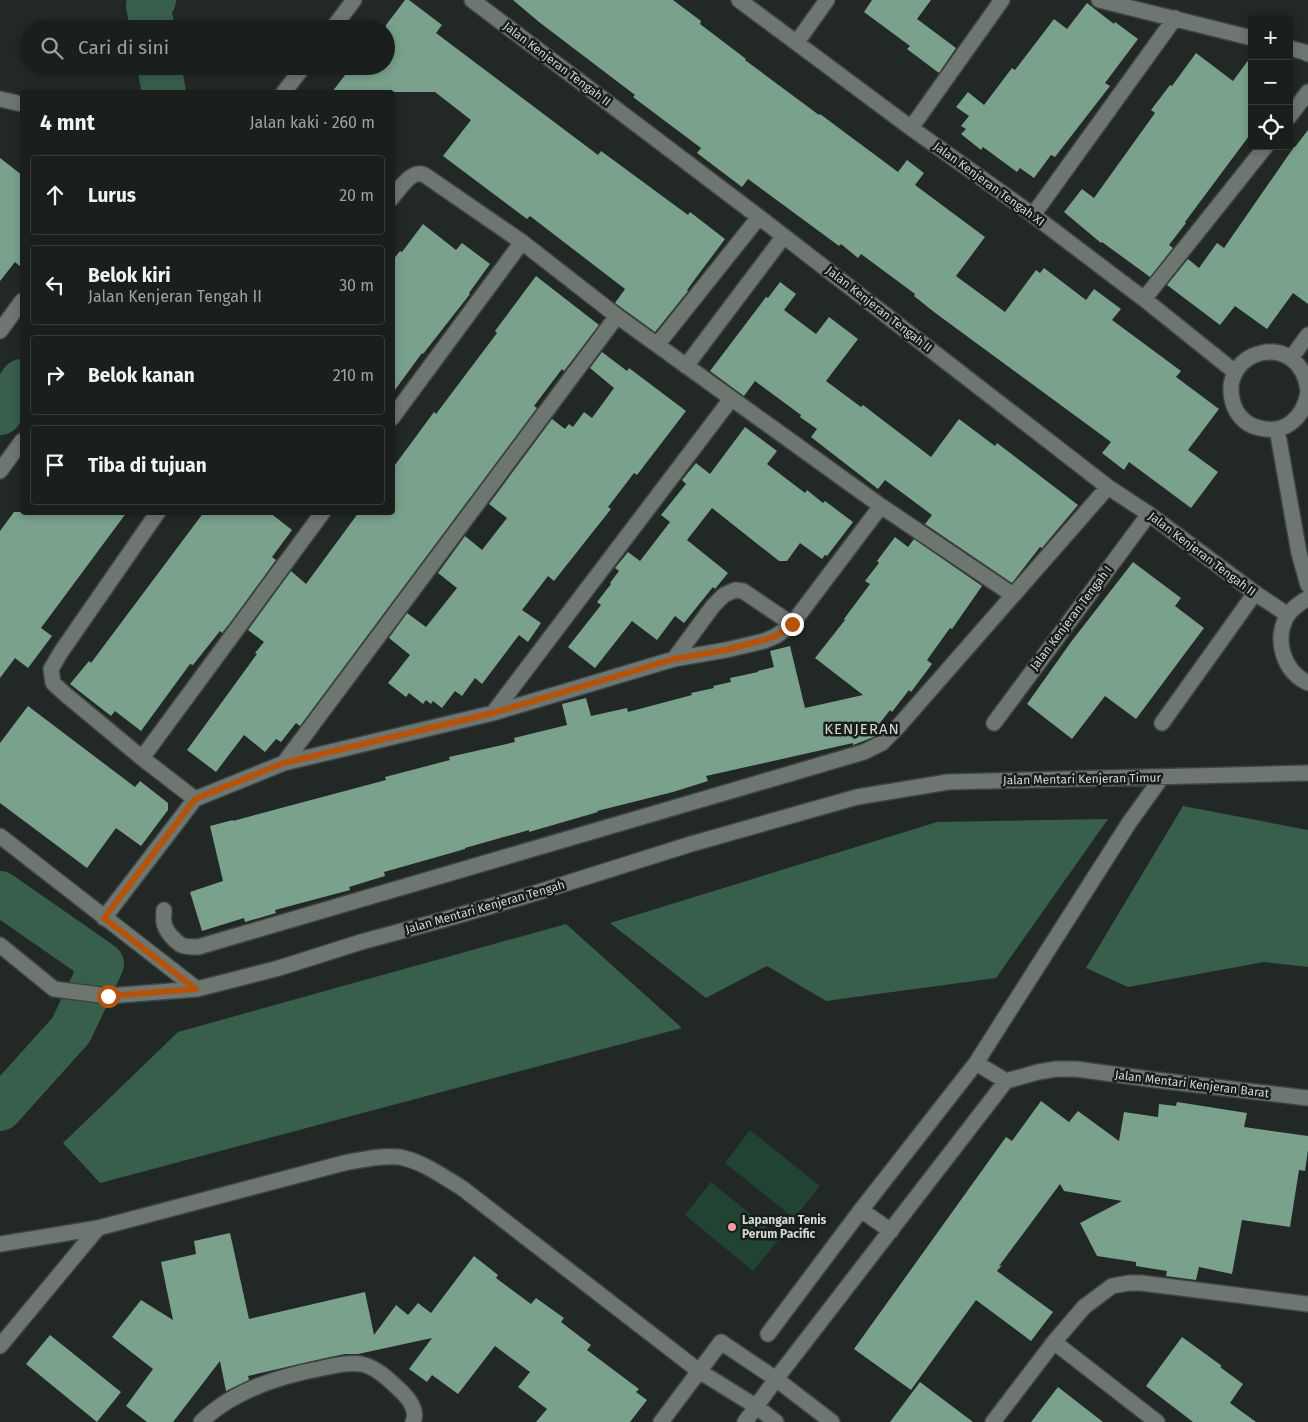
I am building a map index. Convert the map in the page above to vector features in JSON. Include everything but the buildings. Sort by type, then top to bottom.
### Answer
[{"type":"street","points":[[339,20],[354,0]]},
{"type":"street","name":"Jalan Kenjeran Tengah II","points":[[472,0],[784,236],[1108,487],[1149,514],[1255,594],[1288,615]]},
{"type":"street","name":"Jalan Kenjeran Tengah XI","points":[[740,0],[911,128],[1033,215],[1144,299],[1235,372]]},
{"type":"street","points":[[797,42],[827,0]]},
{"type":"street","points":[[911,128],[1002,0]]},
{"type":"street","points":[[1099,0],[1248,37]]},
{"type":"street","points":[[1033,215],[1175,18]]},
{"type":"street","points":[[1293,49],[1308,54]]},
{"type":"street","points":[[286,90],[297,75]]},
{"type":"street","points":[[1293,112],[1308,92]]},
{"type":"street","points":[[0,99],[20,104]]},
{"type":"street","points":[[1144,299],[1263,150]]},
{"type":"street","points":[[395,194],[414,175],[420,174],[429,178],[522,242],[617,316],[880,506],[1013,595]]},
{"type":"street","points":[[657,344],[759,217]]},
{"type":"street","points":[[686,366],[784,236]]},
{"type":"street","points":[[395,414],[522,242]]},
{"type":"street","points":[[0,331],[20,303]]},
{"type":"street","points":[[284,763],[617,316]]},
{"type":"street","points":[[1291,358],[1308,335]]},
{"type":"street","points":[[1267,352],[1280,353],[1291,358],[1301,368],[1306,379],[1308,391],[1306,404],[1299,416],[1289,424],[1277,429],[1265,430],[1252,426],[1242,419],[1235,408],[1231,396],[1231,384],[1235,372],[1243,362],[1254,355],[1267,352]]},
{"type":"street","points":[[493,713],[731,399]]},
{"type":"street","points":[[1277,429],[1299,553],[1308,585]]},
{"type":"street","points":[[0,471],[20,445]]},
{"type":"street","points":[[164,910],[166,931],[182,945],[198,947],[864,752],[882,742],[896,729],[1108,487]]},
{"type":"street","points":[[104,918],[195,799],[284,763],[493,713],[674,659],[726,650],[776,636],[792,624],[880,506]]},
{"type":"street","name":"Jalan Kenjeran Tengah I","points":[[994,723],[1149,514]]},
{"type":"street","points":[[156,515],[51,668],[53,683],[142,758],[195,799]]},
{"type":"street","points":[[142,758],[321,515]]},
{"type":"street","points":[[674,659],[714,606],[724,595],[735,590],[743,591],[792,624]]},
{"type":"street","points":[[1162,723],[1255,594]]},
{"type":"street","points":[[1308,598],[1298,604],[1288,615],[1282,629],[1280,645],[1284,660],[1294,673],[1308,683]]},
{"type":"street","name":"Jalan Mentari Kenjeran Timur","points":[[857,797],[948,782],[1308,773]]},
{"type":"street","points":[[768,1334],[861,1210],[976,1063],[1129,823],[1162,777]]},
{"type":"street","name":"Jalan Mentari Kenjeran Tengah","points":[[0,945],[54,989],[108,996],[196,989],[278,968],[361,942],[526,896],[691,844],[857,797]]},
{"type":"street","points":[[0,836],[196,989]]},
{"type":"street","points":[[745,1422],[776,1379],[1006,1081],[976,1063]]},
{"type":"street","name":"Jalan Mentari Kenjeran Barat","points":[[1006,1081],[1038,1072],[1056,1069],[1076,1069],[1308,1098]]},
{"type":"street","points":[[0,1244],[98,1228],[344,1164],[374,1158],[399,1158],[426,1166],[462,1188],[699,1372],[757,1407],[776,1422]]},
{"type":"street","points":[[861,1210],[891,1231]]},
{"type":"street","points":[[0,1346],[98,1228]]},
{"type":"street","points":[[993,1422],[1054,1342],[1084,1307],[1112,1286],[1141,1283],[1308,1304]]},
{"type":"street","points":[[661,1422],[721,1342],[776,1379],[832,1422]]},
{"type":"street","points":[[1054,1342],[1157,1422]]},
{"type":"street","points":[[201,1422],[233,1398],[254,1387],[296,1373],[344,1363],[362,1364],[380,1373],[404,1394],[413,1405],[413,1422]]},
{"type":"shaded area","points":[[1183,806],[1308,830],[1308,967],[1264,962],[1128,987],[1086,968]]},
{"type":"shaded area","points":[[1108,819],[996,978],[826,1001],[767,966],[706,998],[610,923],[937,822]]},
{"type":"shaded area","points":[[566,924],[682,1028],[100,1183],[63,1143],[178,1032]]},
{"type":"shaded area","points":[[750,1130],[820,1186],[794,1218],[725,1163]]},
{"type":"shaded area","name":"Lapangan Tenis Perum Pacific","points":[[711,1182],[780,1238],[753,1271],[685,1215]]},
{"type":"waterway","points":[[151,20],[148,6],[154,0]]},
{"type":"waterway","points":[[161,75],[164,90]]},
{"type":"waterway","points":[[0,413],[20,384]]},
{"type":"waterway","points":[[0,893],[102,964],[71,1030],[0,1109]]},
{"type":"place","name":"Lapangan Tenis Perum Pacific","points":[[732,1227]]},
{"type":"district","name":"KENJERAN","points":[[862,729]]},
{"type":"route","points":[[108,996],[196,989],[104,918],[195,799],[284,763],[493,713],[674,659],[726,650],[764,640],[776,636],[792,624]]}]
